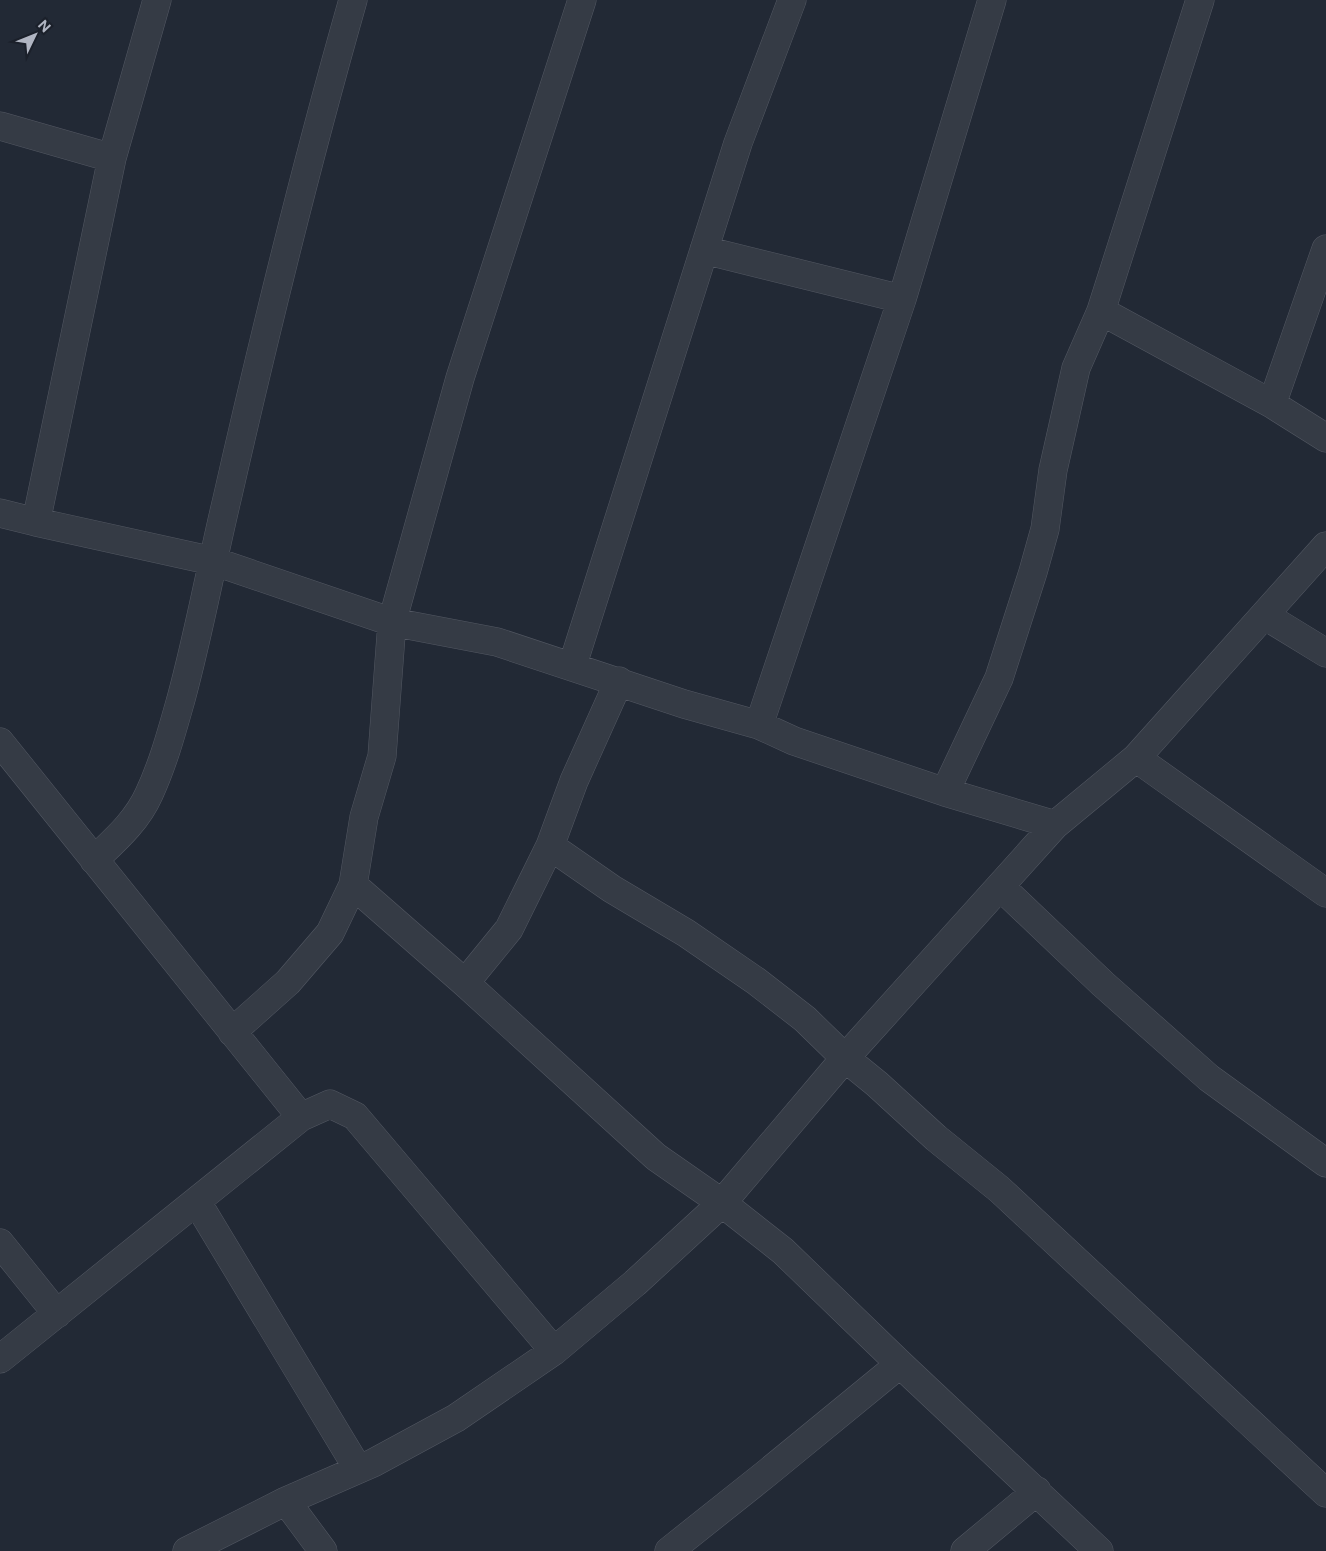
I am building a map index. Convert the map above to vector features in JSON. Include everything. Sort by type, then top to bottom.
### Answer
[{"type":"street","points":[[36,522],[112,158],[157,0]]},
{"type":"street","points":[[94,860],[131,824],[149,794],[174,723],[197,638],[268,320],[353,0]]},
{"type":"street","points":[[232,1032],[288,982],[330,933],[354,885],[364,817],[382,756],[392,622],[460,378],[582,0]]},
{"type":"street","points":[[572,667],[738,143],[792,0]]},
{"type":"street","points":[[759,725],[902,299],[992,0]]},
{"type":"street","points":[[945,792],[999,678],[1019,616],[1046,529],[1053,470],[1076,368],[1102,311],[1200,0]]},
{"type":"street","points":[[0,126],[112,158]]},
{"type":"street","points":[[1272,404],[1326,249]]},
{"type":"street","points":[[704,250],[902,299]]},
{"type":"street","points":[[1102,311],[1272,404],[1326,438]]},
{"type":"street","points":[[0,513],[213,561],[392,622],[497,642],[684,704],[759,725],[794,742],[945,792],[1056,825]]},
{"type":"street","points":[[187,1551],[286,1501],[358,1469],[456,1418],[554,1351],[635,1283],[722,1203],[846,1058],[1056,825],[1136,758],[1326,546]]},
{"type":"street","points":[[1264,615],[1326,652]]},
{"type":"street","points":[[466,983],[509,929],[550,846],[574,781],[619,681]]},
{"type":"street","points":[[0,742],[302,1117]]},
{"type":"street","points":[[1136,758],[1326,893]]},
{"type":"street","points":[[550,846],[612,889],[686,933],[756,981],[805,1019],[936,1138],[998,1189],[1326,1493]]},
{"type":"street","points":[[354,885],[466,983],[656,1156],[722,1203],[783,1251],[1099,1551]]},
{"type":"street","points":[[1001,887],[1103,984],[1209,1078],[1326,1164]]},
{"type":"street","points":[[0,1359],[302,1117],[330,1104],[356,1116],[554,1351]]},
{"type":"street","points":[[197,1202],[358,1469]]},
{"type":"street","points":[[0,1243],[57,1314]]},
{"type":"street","points":[[669,1551],[900,1364]]},
{"type":"street","points":[[965,1551],[1037,1492]]},
{"type":"street","points":[[286,1501],[323,1551]]}]
